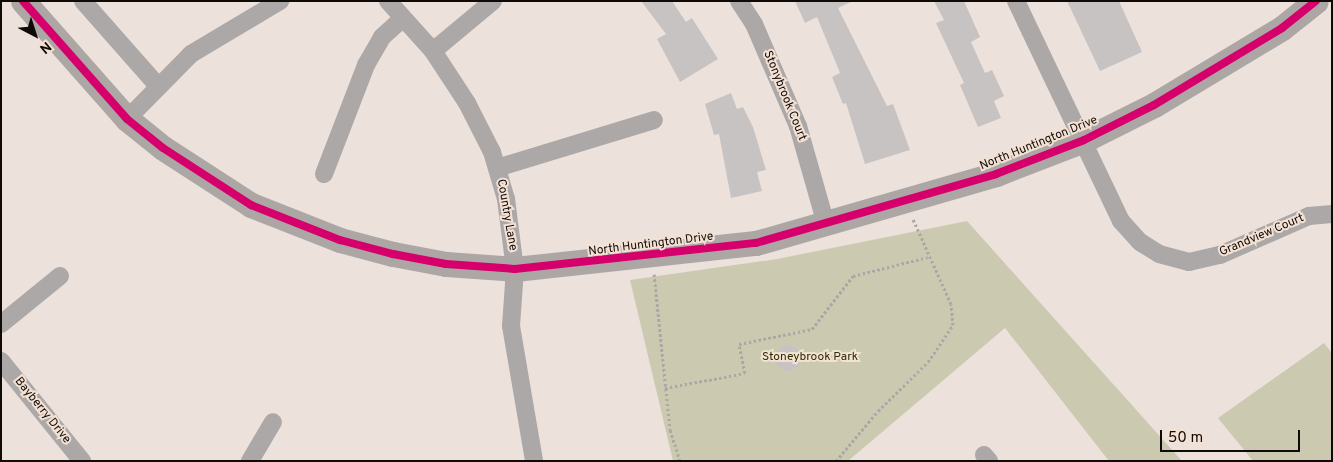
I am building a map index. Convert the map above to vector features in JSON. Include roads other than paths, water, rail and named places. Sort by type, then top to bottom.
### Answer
[{"type":"street","name":"North Huntington Drive","points":[[23,1],[127,119],[170,153],[251,205],[340,240],[446,264],[515,269],[651,256],[756,243],[907,202],[996,174],[1084,140],[1154,105],[1282,28],[1316,1]]},
{"type":"street","points":[[83,1],[158,86]]},
{"type":"street","name":"Country Lane","points":[[388,1],[433,51],[467,103],[497,168],[506,199],[515,269],[511,326],[534,461]]},
{"type":"street","points":[[433,51],[493,1]]},
{"type":"street","name":"Stonybrook Court","points":[[739,1],[754,24],[792,110],[826,224]]},
{"type":"street","name":"Grandview Court","points":[[1016,1],[1121,221],[1140,242],[1159,254],[1189,262],[1220,256],[1282,226],[1310,216],[1332,214]]},
{"type":"street","points":[[127,119],[190,54],[273,3]]},
{"type":"street","points":[[324,174],[366,65],[382,37],[403,18]]},
{"type":"street","points":[[497,168],[654,120]]},
{"type":"street","points":[[1,324],[60,276]]},
{"type":"street","name":"Bayberry Drive","points":[[1,361],[82,461]]},
{"type":"street","points":[[250,461],[273,422]]},
{"type":"park label","name":"Stoneybrook Park","points":[[810,358]]}]
